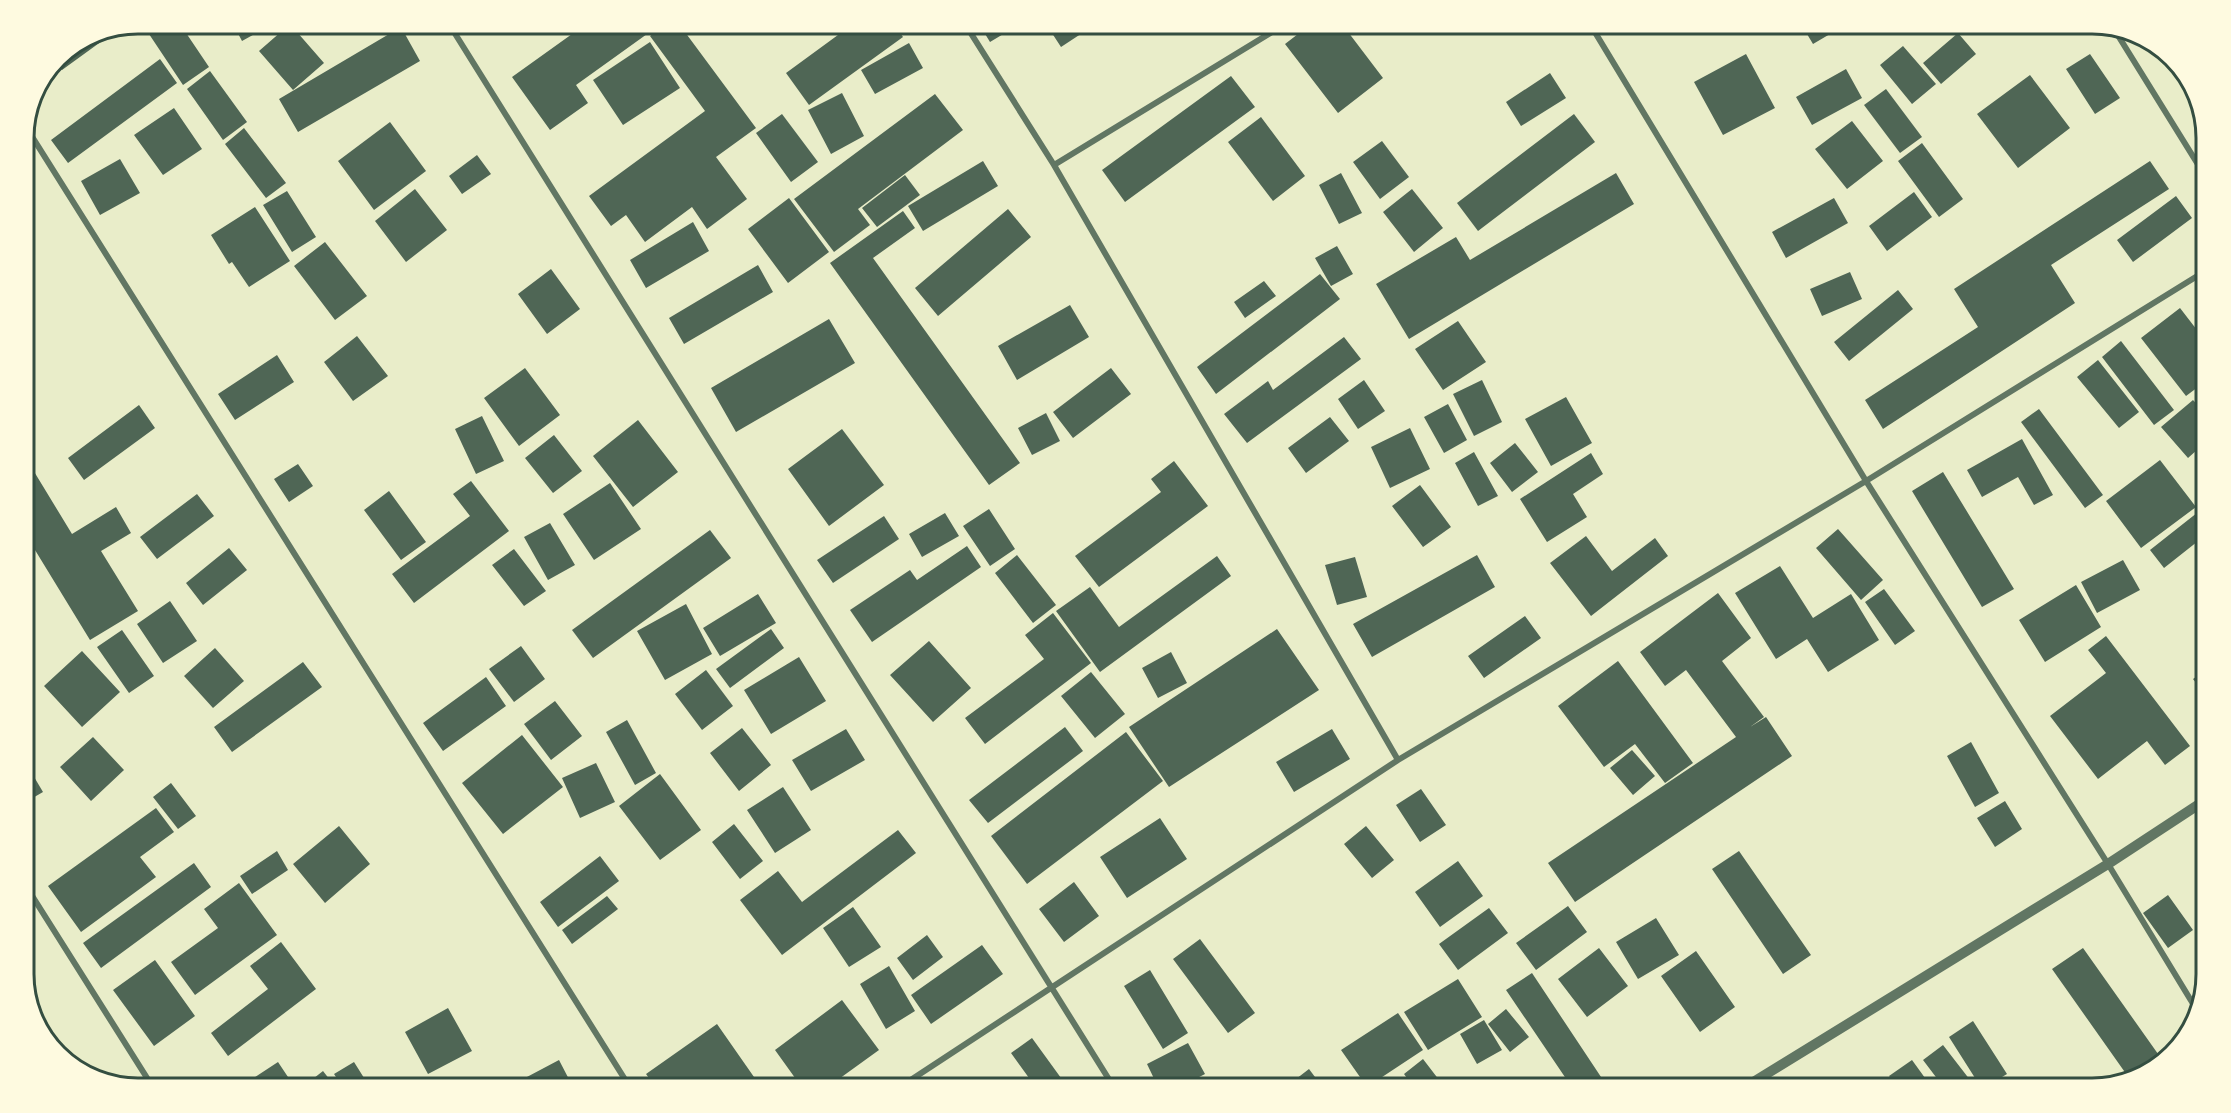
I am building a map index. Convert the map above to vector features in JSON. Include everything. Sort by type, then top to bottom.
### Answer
[{"type":"street","points":[[455,34],[1108,1078]]},
{"type":"street","points":[[971,34],[1054,165],[1398,760]]},
{"type":"street","points":[[1054,165],[1269,34]]},
{"type":"street","points":[[1596,34],[1866,481],[2108,864],[2192,1003]]},
{"type":"street","points":[[2120,38],[2196,161]]},
{"type":"street","points":[[35,141],[624,1078]]},
{"type":"street","points":[[914,1078],[1398,760],[1866,481],[2196,277]]},
{"type":"street","points":[[1760,1078],[2108,864],[2196,806]]},
{"type":"street","points":[[35,900],[147,1078]]},
{"type":"building","points":[[149,34],[187,34],[209,67],[183,85]]},
{"type":"building","points":[[238,34],[255,34],[242,41]]},
{"type":"building","points":[[279,34],[299,34],[324,63],[293,90],[259,51]]},
{"type":"building","points":[[389,34],[405,34],[420,61],[298,132],[279,99]]},
{"type":"building","points":[[572,34],[647,34],[576,85],[588,103],[550,130],[512,77]]},
{"type":"building","points":[[653,34],[686,34],[756,128],[716,157],[747,199],[707,229],[692,207],[645,242],[626,215],[611,226],[589,196],[705,111],[650,36]]},
{"type":"building","points":[[839,34],[901,34],[903,37],[809,105],[786,73]]},
{"type":"building","points":[[985,34],[1003,34],[990,42]]},
{"type":"building","points":[[1053,34],[1081,34],[1061,47]]},
{"type":"building","points":[[1298,34],[1350,34],[1383,78],[1338,113],[1285,44]]},
{"type":"building","points":[[1807,34],[1830,34],[1813,44]]},
{"type":"building","points":[[1957,34],[1976,54],[1941,84],[1923,63]]},
{"type":"building","points":[[101,42],[62,70],[70,60]]},
{"type":"building","points":[[650,42],[680,88],[623,125],[593,80]]},
{"type":"building","points":[[909,43],[923,68],[875,94],[861,70]]},
{"type":"building","points":[[1903,46],[1936,84],[1912,104],[1880,65]]},
{"type":"building","points":[[1746,54],[1775,108],[1723,135],[1694,82]]},
{"type":"building","points":[[2090,54],[2120,98],[2095,114],[2066,69]]},
{"type":"building","points":[[160,59],[177,83],[68,163],[51,140]]},
{"type":"building","points":[[1846,69],[1862,98],[1812,125],[1796,97]]},
{"type":"building","points":[[210,71],[247,122],[223,140],[187,89]]},
{"type":"building","points":[[1550,73],[1566,98],[1521,126],[1506,102]]},
{"type":"building","points":[[2030,75],[2070,128],[2018,168],[1977,114]]},
{"type":"building","points":[[1231,76],[1255,107],[1125,202],[1102,170]]},
{"type":"building","points":[[1886,89],[1922,137],[1900,153],[1864,105]]},
{"type":"building","points":[[842,93],[864,136],[831,154],[808,110]]},
{"type":"building","points":[[935,94],[963,130],[858,209],[870,225],[834,252],[794,199]]},
{"type":"building","points":[[174,108],[202,149],[163,175],[134,135]]},
{"type":"building","points":[[782,114],[818,162],[791,182],[756,133]]},
{"type":"building","points":[[1574,114],[1595,142],[1478,231],[1457,203]]},
{"type":"building","points":[[1261,117],[1305,176],[1273,201],[1228,142]]},
{"type":"building","points":[[1852,121],[1883,161],[1847,189],[1815,149]]},
{"type":"building","points":[[390,122],[426,171],[374,210],[338,161]]},
{"type":"building","points":[[244,128],[286,183],[266,198],[225,144]]},
{"type":"building","points":[[1382,141],[1409,177],[1380,199],[1353,162]]},
{"type":"building","points":[[1922,143],[1963,199],[1939,217],[1898,161]]},
{"type":"building","points":[[477,155],[491,174],[462,194],[449,176]]},
{"type":"building","points":[[120,159],[140,193],[100,215],[81,181]]},
{"type":"building","points":[[983,161],[998,186],[923,231],[908,206]]},
{"type":"building","points":[[2150,161],[2169,189],[2051,265],[2075,303],[1883,429],[1865,400],[1978,327],[1954,289]]},
{"type":"building","points":[[1341,173],[1362,213],[1339,224],[1319,185]]},
{"type":"building","points":[[1616,173],[1634,204],[1409,339],[1376,284],[1456,237],[1470,260]]},
{"type":"building","points":[[905,175],[920,195],[877,227],[862,208]]},
{"type":"building","points":[[415,189],[447,230],[406,262],[375,221]]},
{"type":"building","points":[[1412,189],[1443,228],[1414,252],[1383,212]]},
{"type":"building","points":[[287,191],[316,237],[292,252],[263,205]]},
{"type":"building","points":[[1914,192],[1932,217],[1887,251],[1869,226]]},
{"type":"building","points":[[2176,196],[2192,218],[2133,262],[2117,240]]},
{"type":"building","points":[[789,198],[829,252],[788,283],[748,229]]},
{"type":"building","points":[[1834,198],[1848,223],[1786,258],[1772,232]]},
{"type":"building","points":[[255,207],[290,261],[249,287],[232,262],[229,264],[211,235]]},
{"type":"building","points":[[1008,209],[1031,237],[938,316],[915,288]]},
{"type":"building","points":[[903,211],[915,228],[873,258],[1020,463],[989,485],[830,263]]},
{"type":"building","points":[[693,222],[709,251],[646,288],[630,260]]},
{"type":"building","points":[[325,242],[367,296],[335,320],[294,266]]},
{"type":"building","points":[[1337,246],[1353,274],[1331,286],[1315,258]]},
{"type":"building","points":[[758,265],[773,292],[684,344],[669,318]]},
{"type":"building","points":[[551,269],[580,309],[547,334],[518,294]]},
{"type":"building","points":[[1850,272],[1862,299],[1822,316],[1810,289]]},
{"type":"building","points":[[1320,274],[1340,299],[1216,394],[1197,367]]},
{"type":"building","points":[[1264,281],[1276,296],[1245,318],[1234,302]]},
{"type":"building","points":[[1898,290],[1913,309],[1849,361],[1834,342]]},
{"type":"building","points":[[1070,305],[1089,337],[1017,380],[998,346]]},
{"type":"building","points":[[2180,308],[2196,329],[2196,388],[2186,396],[2141,338]]},
{"type":"building","points":[[829,319],[855,363],[736,432],[711,388]]},
{"type":"building","points":[[1458,321],[1486,362],[1443,390],[1415,349]]},
{"type":"building","points":[[357,336],[388,376],[353,401],[324,362]]},
{"type":"building","points":[[1344,337],[1361,359],[1247,443],[1224,414],[1268,381],[1273,390]]},
{"type":"building","points":[[2121,341],[2174,410],[2154,425],[2102,357]]},
{"type":"building","points":[[277,355],[294,382],[235,420],[218,394]]},
{"type":"building","points":[[2098,360],[2139,412],[2119,428],[2077,377]]},
{"type":"building","points":[[525,368],[560,415],[519,446],[484,398]]},
{"type":"building","points":[[1111,368],[1131,394],[1073,438],[1053,412]]},
{"type":"building","points":[[1364,380],[1385,411],[1358,429],[1338,399]]},
{"type":"building","points":[[1482,380],[1502,422],[1474,436],[1453,394]]},
{"type":"building","points":[[1566,397],[1592,443],[1551,466],[1525,419]]},
{"type":"building","points":[[2193,400],[2196,403],[2196,451],[2188,458],[2161,427]]},
{"type":"building","points":[[1448,404],[1467,440],[1444,453],[1424,417]]},
{"type":"building","points":[[139,405],[155,428],[84,480],[68,458]]},
{"type":"building","points":[[2039,409],[2103,495],[2085,508],[2021,422]]},
{"type":"building","points":[[1046,413],[1060,441],[1032,455],[1018,428]]},
{"type":"building","points":[[482,416],[504,461],[476,474],[455,429]]},
{"type":"building","points":[[1330,417],[1349,441],[1306,473],[1288,448]]},
{"type":"building","points":[[638,420],[678,472],[633,507],[593,456]]},
{"type":"building","points":[[1410,428],[1430,469],[1390,488],[1371,447]]},
{"type":"building","points":[[842,429],[884,485],[829,526],[788,469]]},
{"type":"building","points":[[554,435],[582,471],[553,493],[525,458]]},
{"type":"building","points":[[2022,439],[2053,495],[2034,505],[2018,477],[1982,497],[1967,470]]},
{"type":"building","points":[[1515,443],[1538,472],[1512,492],[1490,463]]},
{"type":"building","points":[[1474,452],[1498,496],[1478,506],[1455,463]]},
{"type":"building","points":[[1591,453],[1603,474],[1573,494],[1587,517],[1547,542],[1520,499]]},
{"type":"building","points":[[2160,460],[2196,507],[2141,548],[2106,501]]},
{"type":"building","points":[[1174,461],[1208,506],[1099,587],[1075,556],[1161,492],[1151,479]]},
{"type":"building","points":[[298,464],[313,486],[289,502],[274,479]]},
{"type":"building","points":[[1943,472],[2014,589],[1982,607],[1912,491]]},
{"type":"building","points":[[35,473],[72,534],[116,507],[131,533],[101,551],[138,611],[90,640],[35,550]]},
{"type":"building","points":[[471,481],[509,531],[414,603],[392,574],[470,516],[453,494]]},
{"type":"building","points":[[610,483],[641,529],[594,560],[563,514]]},
{"type":"building","points":[[1420,485],[1451,527],[1423,547],[1392,506]]},
{"type":"building","points":[[389,491],[426,542],[401,560],[364,510]]},
{"type":"building","points":[[197,494],[214,516],[157,559],[140,537]]},
{"type":"building","points":[[989,509],[1015,549],[990,566],[963,526]]},
{"type":"building","points":[[945,513],[959,536],[922,557],[909,534]]},
{"type":"building","points":[[2196,514],[2196,543],[2164,568],[2150,550]]},
{"type":"building","points":[[884,516],[899,539],[833,583],[817,560]]},
{"type":"building","points":[[550,523],[575,565],[548,580],[524,537]]},
{"type":"building","points":[[1838,529],[1883,580],[1861,600],[1816,548]]},
{"type":"building","points":[[710,530],[731,558],[593,658],[572,630]]},
{"type":"building","points":[[1586,536],[1612,571],[1655,538],[1668,556],[1591,616],[1550,563]]},
{"type":"building","points":[[967,546],[981,567],[872,642],[850,610],[910,570],[917,580]]},
{"type":"building","points":[[229,548],[247,570],[203,605],[186,583]]},
{"type":"building","points":[[514,549],[546,591],[524,606],[492,565]]},
{"type":"building","points":[[1017,555],[1056,605],[1033,623],[995,573]]},
{"type":"building","points":[[1477,555],[1495,587],[1372,657],[1353,624]]},
{"type":"building","points":[[1217,556],[1231,576],[1100,672],[1056,611],[1090,587],[1119,627]]},
{"type":"building","points":[[1355,557],[1367,597],[1337,605],[1325,565]]},
{"type":"building","points":[[2123,560],[2140,590],[2097,613],[2081,582]]},
{"type":"building","points":[[1780,566],[1813,618],[1851,594],[1879,640],[1828,672],[1807,639],[1776,659],[1735,593]]},
{"type":"building","points":[[2076,585],[2101,627],[2045,662],[2019,620]]},
{"type":"building","points":[[1884,589],[1915,631],[1895,645],[1865,602]]},
{"type":"building","points":[[1718,593],[1751,638],[1722,661],[1764,717],[1750,727],[1766,717],[1792,756],[1575,902],[1548,863],[1736,737],[1686,670],[1665,686],[1640,652]]},
{"type":"building","points":[[758,594],[776,623],[720,656],[703,628]]},
{"type":"building","points":[[170,601],[197,641],[163,663],[137,624]]},
{"type":"building","points":[[686,604],[712,654],[665,680],[637,631]]},
{"type":"building","points":[[1053,613],[1091,663],[985,744],[965,718],[1044,659],[1025,635]]},
{"type":"building","points":[[1525,616],[1541,638],[1484,678],[1468,656]]},
{"type":"building","points":[[771,629],[784,648],[730,688],[716,669]]},
{"type":"building","points":[[1277,629],[1319,690],[1169,787],[1129,727]]},
{"type":"building","points":[[122,630],[154,676],[129,693],[97,647]]},
{"type":"building","points":[[2106,636],[2190,746],[2165,765],[2147,741],[2098,779],[2050,716],[2106,673],[2088,650]]},
{"type":"building","points":[[929,641],[971,688],[933,722],[890,675]]},
{"type":"building","points":[[521,646],[545,679],[514,702],[489,669]]},
{"type":"building","points":[[215,648],[244,681],[213,708],[184,676]]},
{"type":"building","points":[[82,651],[120,692],[82,727],[44,686]]},
{"type":"building","points":[[1171,652],[1187,683],[1158,698],[1142,668]]},
{"type":"building","points":[[799,657],[826,701],[771,734],[744,690]]},
{"type":"building","points":[[1618,661],[1693,763],[1665,783],[1635,744],[1604,767],[1558,706]]},
{"type":"building","points":[[303,662],[322,687],[232,752],[214,727]]},
{"type":"building","points":[[706,670],[733,706],[702,730],[675,694]]},
{"type":"building","points":[[1091,672],[1125,714],[1095,738],[1061,696]]},
{"type":"building","points":[[486,677],[506,706],[443,751],[423,723]]},
{"type":"building","points":[[555,701],[582,736],[551,760],[524,724]]},
{"type":"building","points":[[627,720],[656,773],[635,785],[606,732]]},
{"type":"building","points":[[1065,727],[1083,751],[988,823],[969,800]]},
{"type":"building","points":[[742,728],[771,765],[739,791],[710,753]]},
{"type":"building","points":[[846,729],[865,760],[811,791],[792,760]]},
{"type":"building","points":[[1332,729],[1350,759],[1294,792],[1276,762]]},
{"type":"building","points":[[1126,732],[1163,781],[1027,884],[991,836]]},
{"type":"building","points":[[522,735],[563,787],[503,834],[462,783]]},
{"type":"building","points":[[93,737],[124,770],[91,801],[60,767]]},
{"type":"building","points":[[1971,742],[1999,793],[1975,807],[1947,756]]},
{"type":"building","points":[[1632,750],[1655,776],[1633,795],[1610,768]]},
{"type":"building","points":[[596,763],[615,802],[580,818],[562,778]]},
{"type":"building","points":[[660,774],[701,830],[660,860],[619,806]]},
{"type":"building","points":[[35,779],[43,792],[35,797]]},
{"type":"building","points":[[171,783],[196,816],[178,829],[153,797]]},
{"type":"building","points":[[783,787],[811,830],[775,853],[747,810]]},
{"type":"building","points":[[1421,789],[1446,825],[1420,842],[1396,805]]},
{"type":"building","points":[[2005,801],[2022,829],[1995,847],[1977,818]]},
{"type":"building","points":[[156,808],[174,832],[140,857],[156,877],[81,932],[48,886]]},
{"type":"building","points":[[1160,818],[1187,859],[1127,898],[1100,857]]},
{"type":"building","points":[[734,824],[763,861],[740,879],[712,842]]},
{"type":"building","points":[[339,826],[370,864],[325,903],[293,864]]},
{"type":"building","points":[[1366,826],[1394,860],[1372,878],[1344,844]]},
{"type":"building","points":[[898,830],[916,853],[782,955],[740,900],[778,871],[802,902]]},
{"type":"building","points":[[277,851],[288,870],[252,894],[240,876]]},
{"type":"building","points":[[1739,851],[1811,955],[1783,974],[1712,869]]},
{"type":"building","points":[[600,856],[619,881],[558,927],[540,902]]},
{"type":"building","points":[[1458,861],[1483,896],[1440,927],[1415,892]]},
{"type":"building","points":[[194,863],[211,887],[101,968],[83,943]]},
{"type":"building","points":[[1074,882],[1099,916],[1064,942],[1039,909]]},
{"type":"building","points":[[239,883],[277,935],[195,995],[171,962],[218,928],[204,909]]},
{"type":"building","points":[[2168,895],[2193,930],[2168,948],[2143,913]]},
{"type":"building","points":[[607,896],[618,909],[572,944],[562,930]]},
{"type":"building","points":[[1568,906],[1587,932],[1536,970],[1516,943]]},
{"type":"building","points":[[853,907],[881,947],[849,967],[823,928]]},
{"type":"building","points":[[1489,908],[1508,933],[1458,970],[1439,944]]},
{"type":"building","points":[[1656,918],[1679,955],[1638,979],[1616,942]]},
{"type":"building","points":[[927,935],[943,957],[913,980],[897,958]]},
{"type":"building","points":[[1200,939],[1255,1013],[1228,1033],[1173,959]]},
{"type":"building","points":[[281,942],[316,989],[228,1056],[211,1033],[268,989],[250,966]]},
{"type":"building","points":[[982,945],[1003,974],[931,1024],[911,995]]},
{"type":"building","points":[[1599,948],[1628,986],[1587,1017],[1558,979]]},
{"type":"building","points":[[2083,948],[2159,1055],[2125,1073],[2052,969]]},
{"type":"building","points":[[1696,951],[1735,1007],[1700,1032],[1661,976]]},
{"type":"building","points":[[155,960],[195,1016],[154,1046],[113,990]]},
{"type":"building","points":[[889,966],[915,1011],[886,1029],[860,984]]},
{"type":"building","points":[[1150,970],[1188,1033],[1163,1049],[1124,986]]},
{"type":"building","points":[[1532,973],[1602,1078],[1566,1078],[1506,990]]},
{"type":"building","points":[[1458,979],[1482,1017],[1428,1050],[1404,1012]]},
{"type":"building","points":[[842,1000],[879,1050],[840,1078],[795,1078],[775,1050]]},
{"type":"building","points":[[448,1008],[472,1051],[428,1074],[405,1032]]},
{"type":"building","points":[[1506,1009],[1529,1037],[1510,1052],[1488,1024]]},
{"type":"building","points":[[1398,1013],[1423,1050],[1381,1078],[1361,1078],[1341,1050]]},
{"type":"building","points":[[1484,1020],[1502,1050],[1477,1064],[1460,1034]]},
{"type":"building","points":[[1973,1021],[2007,1074],[2000,1078],[1975,1078],[1949,1037]]},
{"type":"building","points":[[717,1024],[754,1077],[649,1078],[646,1074]]},
{"type":"building","points":[[1032,1038],[1061,1078],[1029,1078],[1011,1053]]},
{"type":"building","points":[[1188,1043],[1205,1074],[1197,1078],[1154,1078],[1147,1064]]},
{"type":"building","points":[[1943,1045],[1968,1078],[1937,1078],[1923,1060]]},
{"type":"building","points":[[1423,1059],[1438,1078],[1407,1078],[1404,1074]]},
{"type":"building","points":[[559,1060],[568,1078],[525,1078]]},
{"type":"building","points":[[1912,1060],[1925,1078],[1891,1078],[1889,1076]]},
{"type":"building","points":[[278,1062],[289,1078],[254,1078]]},
{"type":"building","points":[[354,1062],[364,1078],[337,1078],[334,1074]]},
{"type":"building","points":[[1309,1069],[1316,1078],[1297,1078]]},
{"type":"building","points":[[323,1071],[328,1078],[314,1078]]}]
